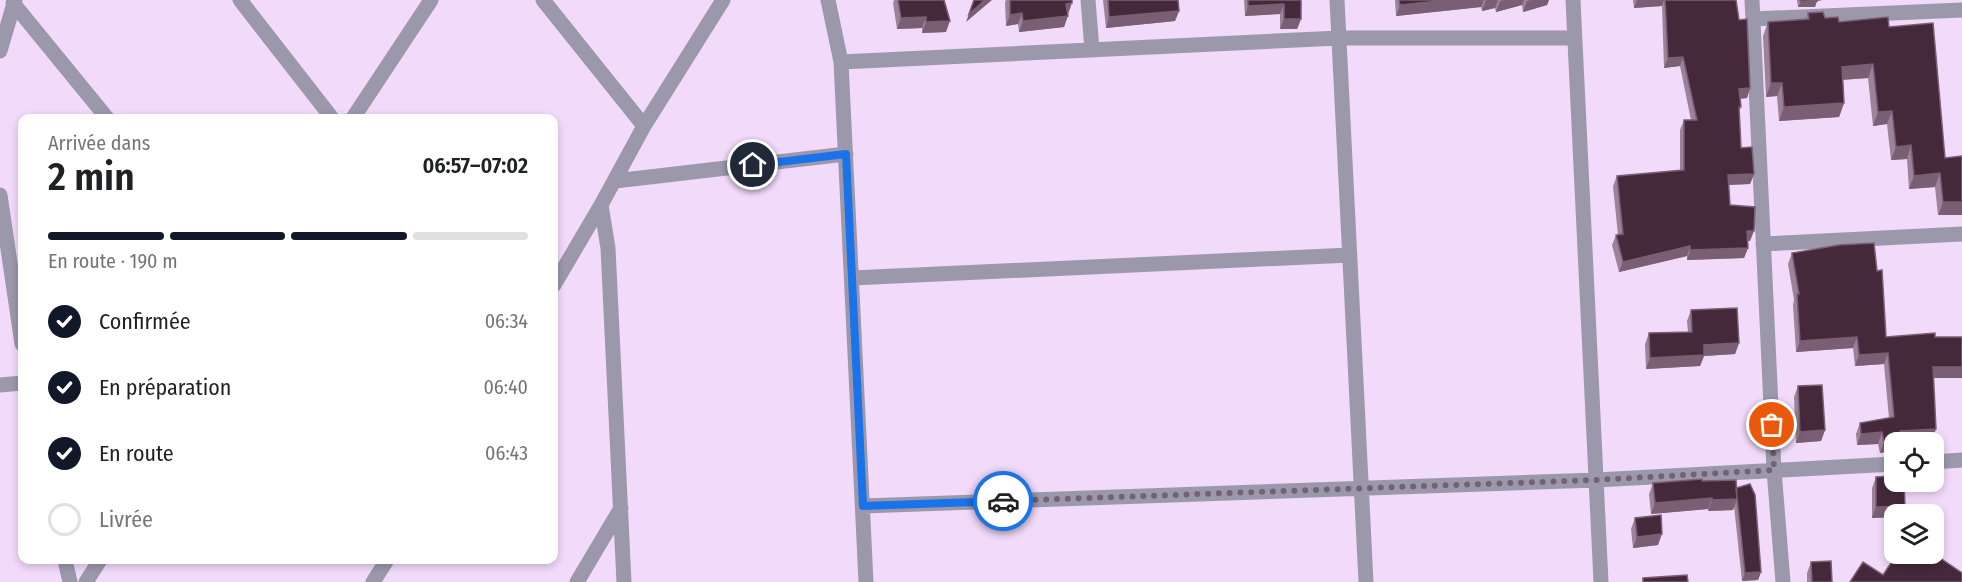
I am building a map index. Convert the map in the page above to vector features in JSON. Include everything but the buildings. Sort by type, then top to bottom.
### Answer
[{"type":"street","points":[[240,0],[329,114]]},
{"type":"street","points":[[356,114],[431,0]]},
{"type":"street","points":[[543,0],[644,126]]},
{"type":"street","points":[[558,278],[615,181],[644,126],[723,0]]},
{"type":"street","points":[[828,0],[841,62],[866,582]]},
{"type":"street","points":[[1088,0],[1092,50]]},
{"type":"street","points":[[1337,0],[1366,582]]},
{"type":"street","points":[[1573,0],[1601,582]]},
{"type":"street","points":[[1752,0],[1774,470],[1783,582]]},
{"type":"street","points":[[0,51],[14,2]]},
{"type":"street","points":[[14,2],[104,114]]},
{"type":"street","points":[[1753,19],[1962,10]]},
{"type":"street","points":[[841,62],[1339,38],[1574,38]]},
{"type":"street","points":[[615,181],[846,154]]},
{"type":"street","points":[[0,195],[18,317]]},
{"type":"street","points":[[601,205],[608,248],[624,582]]},
{"type":"street","points":[[1763,244],[1962,234]]},
{"type":"street","points":[[852,278],[1350,255]]},
{"type":"street","points":[[0,385],[18,383]]},
{"type":"street","points":[[1944,461],[1962,460]]},
{"type":"street","points":[[863,506],[1596,480],[1884,464]]},
{"type":"street","points":[[577,582],[621,508]]},
{"type":"street","points":[[66,564],[70,582]]},
{"type":"street","points":[[86,582],[97,564]]},
{"type":"street","points":[[374,582],[385,564]]},
{"type":"way so far","points":[[1003,501],[1596,480],[1774,470],[1772,425]]},
{"type":"route","points":[[753,165],[846,154],[863,506],[1003,501]]}]
